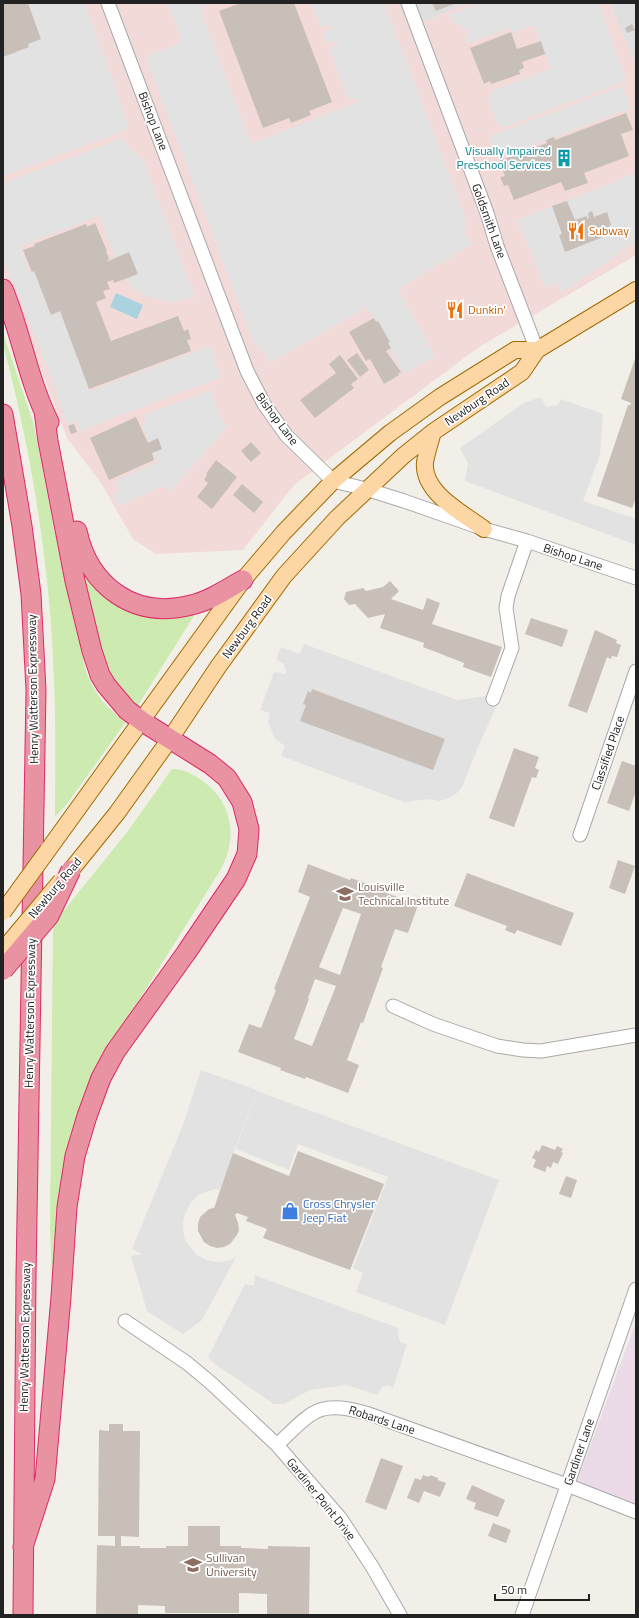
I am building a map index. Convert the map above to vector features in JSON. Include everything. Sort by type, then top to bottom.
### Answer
[{"type":"highway","points":[[3,289],[13,312],[15,326],[44,411],[56,438],[81,548],[86,560],[97,576],[109,588],[134,603],[159,609],[173,609],[208,600],[222,590],[243,580]]},
{"type":"highway","points":[[23,1547],[45,1479],[61,1297],[67,1207],[75,1156],[87,1116],[101,1078],[115,1052],[233,885],[247,854],[249,830],[247,816],[242,802],[227,778],[210,764],[142,722],[127,710],[106,685],[100,675],[92,651],[75,581],[48,441],[44,411]]},
{"type":"highway","name":"Henry Watterson Expressway","points":[[3,414],[22,526],[31,594],[36,690],[26,1260],[23,1615]]},
{"type":"highway","points":[[3,970],[49,916],[71,870]]},
{"type":"main road","name":"Newburg Road","points":[[3,950],[117,813],[170,739],[218,667],[284,576],[337,518],[366,489],[433,432],[522,372],[537,350],[636,290]]},
{"type":"main road","name":"Newburg Road","points":[[3,912],[142,722],[243,580],[284,532],[333,481],[390,433],[440,397],[515,350],[537,350]]},
{"type":"main road","points":[[433,432],[425,462],[428,480],[437,494],[484,529]]},
{"type":"street","name":"Bishop Lane","points":[[108,3],[254,387],[269,412],[286,435],[333,481],[366,489],[636,578]]},
{"type":"street","name":"Goldsmith Lane","points":[[408,3],[537,350]]},
{"type":"street","points":[[493,698],[512,648],[506,608],[508,596],[526,541]]},
{"type":"street","name":"Classified Place","points":[[580,835],[636,671]]},
{"type":"street","points":[[393,1006],[433,1024],[497,1046],[523,1050],[541,1051],[636,1035]]},
{"type":"street","name":"Gardiner Lane","points":[[522,1615],[636,1289]]},
{"type":"street","points":[[125,1321],[187,1363],[277,1445]]},
{"type":"street","name":"Robards Lane","points":[[277,1445],[307,1417],[317,1411],[325,1408],[349,1408],[567,1485],[636,1512]]},
{"type":"street","name":"Gardiner Point Drive","points":[[277,1445],[341,1519],[373,1568],[400,1615]]},
{"type":"shaded area","points":[[3,3],[416,3],[423,22],[469,3],[610,3],[636,66],[636,255],[479,347],[294,485],[243,550],[156,554],[133,539],[101,483],[67,438],[3,270]]},
{"type":"shaded area","points":[[3,3],[84,3],[115,85],[129,129],[3,176]]},
{"type":"shaded area","points":[[168,3],[211,3],[200,8],[251,144],[358,102],[356,98],[348,100],[329,48],[337,45],[337,42],[335,41],[327,44],[322,32],[331,29],[331,26],[329,25],[321,28],[312,3],[384,3],[464,214],[466,235],[472,244],[398,289],[435,356],[404,374],[367,307],[270,363],[252,339],[145,56],[178,44],[180,41],[180,35]]},
{"type":"shaded area","points":[[416,3],[469,3],[423,22]]},
{"type":"shaded area","points":[[481,3],[599,3],[626,81],[504,127],[496,122],[489,102],[491,91],[551,69],[534,25],[512,33],[509,28],[465,44],[467,31],[453,22],[448,15]]},
{"type":"shaded area","points":[[610,3],[636,3],[636,66]]},
{"type":"shaded area","points":[[622,86],[631,108],[497,159],[490,136]]},
{"type":"shaded area","points":[[123,138],[126,145],[143,160],[195,297],[174,302],[163,301],[142,294],[133,288],[127,280],[111,247],[99,216],[21,246],[30,273],[34,271],[51,315],[60,312],[90,391],[210,346],[221,377],[80,431],[77,421],[67,424],[48,368],[3,257],[3,183]]},
{"type":"shaded area","points":[[636,173],[636,242],[561,293],[557,282],[546,288],[517,220]]},
{"type":"shaded area","points":[[211,390],[220,419],[228,426],[170,492],[165,487],[161,487],[118,506],[113,494],[119,491],[116,480],[158,462],[142,427],[146,424],[144,415]]},
{"type":"shaded area","points":[[541,397],[546,407],[558,405],[561,399],[603,414],[600,455],[583,501],[636,519],[636,545],[465,481],[468,463],[460,448],[524,403]]},
{"type":"shaded area","points":[[304,644],[457,700],[487,696],[499,701],[462,787],[457,793],[451,797],[439,801],[429,799],[404,802],[281,756],[285,746],[275,739],[268,721],[270,713],[260,710],[274,672],[286,674],[284,664],[276,659],[281,647],[300,654]]},
{"type":"shaded area","points":[[201,1070],[257,1090],[220,1190],[216,1189],[197,1196],[190,1204],[185,1214],[183,1223],[184,1236],[187,1243],[196,1254],[206,1260],[217,1262],[229,1261],[236,1257],[202,1320],[183,1334],[147,1311],[131,1256],[143,1254],[132,1249],[184,1122]]},
{"type":"shaded area","points":[[257,1091],[499,1180],[445,1325],[356,1292],[363,1273],[353,1268],[388,1177],[298,1144],[289,1170],[236,1149]]},
{"type":"shaded area","points":[[254,1275],[398,1328],[401,1343],[407,1344],[393,1388],[388,1385],[382,1387],[377,1395],[347,1385],[310,1390],[284,1404],[274,1404],[215,1364],[208,1357],[245,1284],[254,1286]]},
{"type":"shaded area","points":[[636,1322],[636,1509],[576,1484]]},
{"type":"green space","points":[[3,333],[34,425],[54,529],[67,580],[86,672],[94,689],[102,701],[125,723],[67,804],[55,817],[55,697],[52,637],[44,553],[31,469],[23,427],[3,344]]},
{"type":"green space","points":[[85,579],[89,579],[195,614],[137,707],[121,694],[102,661]]},
{"type":"green space","points":[[172,769],[183,770],[200,779],[211,788],[220,799],[230,822],[229,848],[225,861],[218,874],[137,1003],[103,1061],[54,1283],[52,1284],[50,1226],[53,924],[128,831]]},
{"type":"water","points":[[116,293],[143,305],[137,319],[110,307]]},
{"type":"building","points":[[3,3],[28,3],[41,39],[28,44],[29,47],[3,57]]},
{"type":"building","points":[[241,3],[294,3],[332,102],[309,111],[311,115],[291,123],[289,118],[263,128],[219,11]]},
{"type":"building","points":[[432,3],[457,3],[436,11]]},
{"type":"building","points":[[632,24],[635,30],[627,33],[625,28]]},
{"type":"building","points":[[511,32],[517,49],[541,41],[545,54],[522,62],[524,68],[519,70],[520,74],[491,84],[490,81],[484,84],[470,48]]},
{"type":"building","name":"Visually Impaired Preschool Services","points":[[626,113],[633,130],[621,134],[629,156],[584,173],[588,183],[565,191],[561,182],[514,200],[508,185],[504,186],[500,177],[505,176],[499,161],[547,143],[546,140],[554,137],[555,140]]},
{"type":"building","points":[[567,201],[575,220],[587,216],[587,219],[589,218],[588,213],[592,211],[594,217],[607,212],[611,225],[609,226],[610,231],[602,234],[603,237],[565,252],[559,235],[562,234],[552,206]]},
{"type":"building","points":[[95,223],[107,251],[109,259],[106,262],[129,252],[138,274],[114,283],[113,280],[107,282],[110,289],[103,291],[106,298],[96,302],[111,341],[178,316],[184,331],[188,329],[191,339],[187,340],[191,351],[89,389],[60,311],[51,315],[34,271],[32,272],[23,250],[35,246],[34,244],[86,224],[87,227]]},
{"type":"building","points":[[374,318],[376,322],[378,321],[390,342],[388,343],[391,348],[386,351],[401,372],[399,375],[384,384],[370,359],[366,361],[349,332]]},
{"type":"building","points":[[357,353],[369,370],[360,377],[347,360]]},
{"type":"building","points":[[340,355],[358,379],[351,384],[354,388],[315,418],[300,400],[336,373],[329,364]]},
{"type":"building","points":[[636,356],[636,498],[632,508],[597,496],[628,405],[631,403],[621,399]]},
{"type":"building","points":[[136,417],[148,443],[158,438],[162,449],[152,453],[154,460],[109,480],[90,438]]},
{"type":"building","points":[[74,424],[77,432],[71,434],[68,426]]},
{"type":"building","points":[[251,442],[261,453],[251,462],[241,451]]},
{"type":"building","points":[[216,460],[237,477],[212,509],[197,497],[208,483],[204,480],[207,475],[206,474]]},
{"type":"building","points":[[242,484],[263,502],[254,513],[233,495]]},
{"type":"building","points":[[390,581],[399,591],[391,599],[423,610],[427,598],[440,603],[432,624],[502,647],[491,677],[463,667],[464,663],[423,647],[424,643],[380,628],[385,614],[368,618],[355,604],[349,605],[344,599],[346,592],[363,588],[366,591],[383,587]]},
{"type":"building","points":[[531,618],[568,630],[562,647],[525,634]]},
{"type":"building","points":[[595,630],[617,640],[616,643],[621,645],[617,657],[612,656],[611,659],[607,657],[587,713],[568,706]]},
{"type":"building","points":[[312,689],[445,739],[433,770],[300,721],[306,705],[303,704],[308,691],[311,693]]},
{"type":"building","points":[[514,748],[539,757],[535,768],[539,770],[536,778],[532,777],[514,827],[489,818]]},
{"type":"building","points":[[622,761],[636,766],[636,791],[629,811],[607,803]]},
{"type":"building","points":[[618,860],[635,866],[625,894],[609,888]]},
{"type":"building","points":[[308,864],[350,880],[351,878],[376,887],[376,889],[418,905],[408,933],[395,929],[381,967],[383,968],[363,1023],[361,1022],[347,1060],[359,1065],[348,1093],[306,1077],[305,1079],[280,1070],[281,1068],[238,1052],[249,1024],[261,1028],[276,990],[274,989],[310,897],[298,892]],"holes":[[[343,908],[361,914],[340,975],[319,967]],[[315,979],[336,986],[312,1046],[294,1039]]]},
{"type":"building","points":[[467,873],[574,913],[561,946],[517,930],[515,934],[505,930],[507,926],[454,906]]},
{"type":"building","points":[[542,1145],[555,1150],[557,1146],[563,1149],[561,1152],[563,1153],[558,1164],[553,1162],[551,1168],[547,1166],[545,1172],[533,1167],[536,1160],[532,1158],[536,1150],[539,1152]]},
{"type":"building","name":"Cross Chrysler Jeep Fiat","points":[[298,1151],[384,1184],[350,1270],[263,1238],[267,1229],[246,1221],[248,1217],[237,1213],[235,1215],[239,1230],[230,1244],[217,1248],[204,1242],[198,1231],[200,1217],[209,1209],[214,1208],[233,1153],[289,1176]]},
{"type":"building","points":[[566,1176],[577,1180],[571,1198],[559,1194]]},
{"type":"building","points":[[109,1424],[123,1424],[123,1431],[140,1431],[139,1537],[121,1536],[121,1546],[166,1548],[166,1546],[188,1546],[188,1526],[220,1526],[220,1546],[241,1546],[241,1548],[268,1549],[268,1546],[310,1547],[309,1615],[267,1615],[267,1594],[239,1593],[239,1613],[165,1613],[165,1606],[138,1605],[138,1615],[96,1615],[97,1545],[115,1546],[115,1536],[98,1536],[99,1430],[109,1431]]},
{"type":"building","points":[[381,1458],[403,1466],[386,1510],[365,1502]]},
{"type":"building","points":[[423,1475],[429,1477],[430,1475],[446,1483],[440,1497],[424,1491],[419,1503],[407,1498],[415,1478],[421,1480]]},
{"type":"building","points":[[472,1485],[505,1500],[498,1517],[474,1509],[476,1503],[466,1499]]},
{"type":"building","points":[[493,1523],[511,1530],[506,1543],[488,1536]]},
{"type":"place","name":"Visually Impaired Preschool Services","points":[[564,158]]},
{"type":"place","name":"Subway","points":[[576,231]]},
{"type":"place","name":"Dunkin'","points":[[455,310]]},
{"type":"place","name":"Louisville Technical Institute","points":[[345,894]]},
{"type":"place","name":"Cross Chrysler Jeep Fiat","points":[[290,1211]]},
{"type":"place","name":"Sullivan University","points":[[193,1565]]}]
